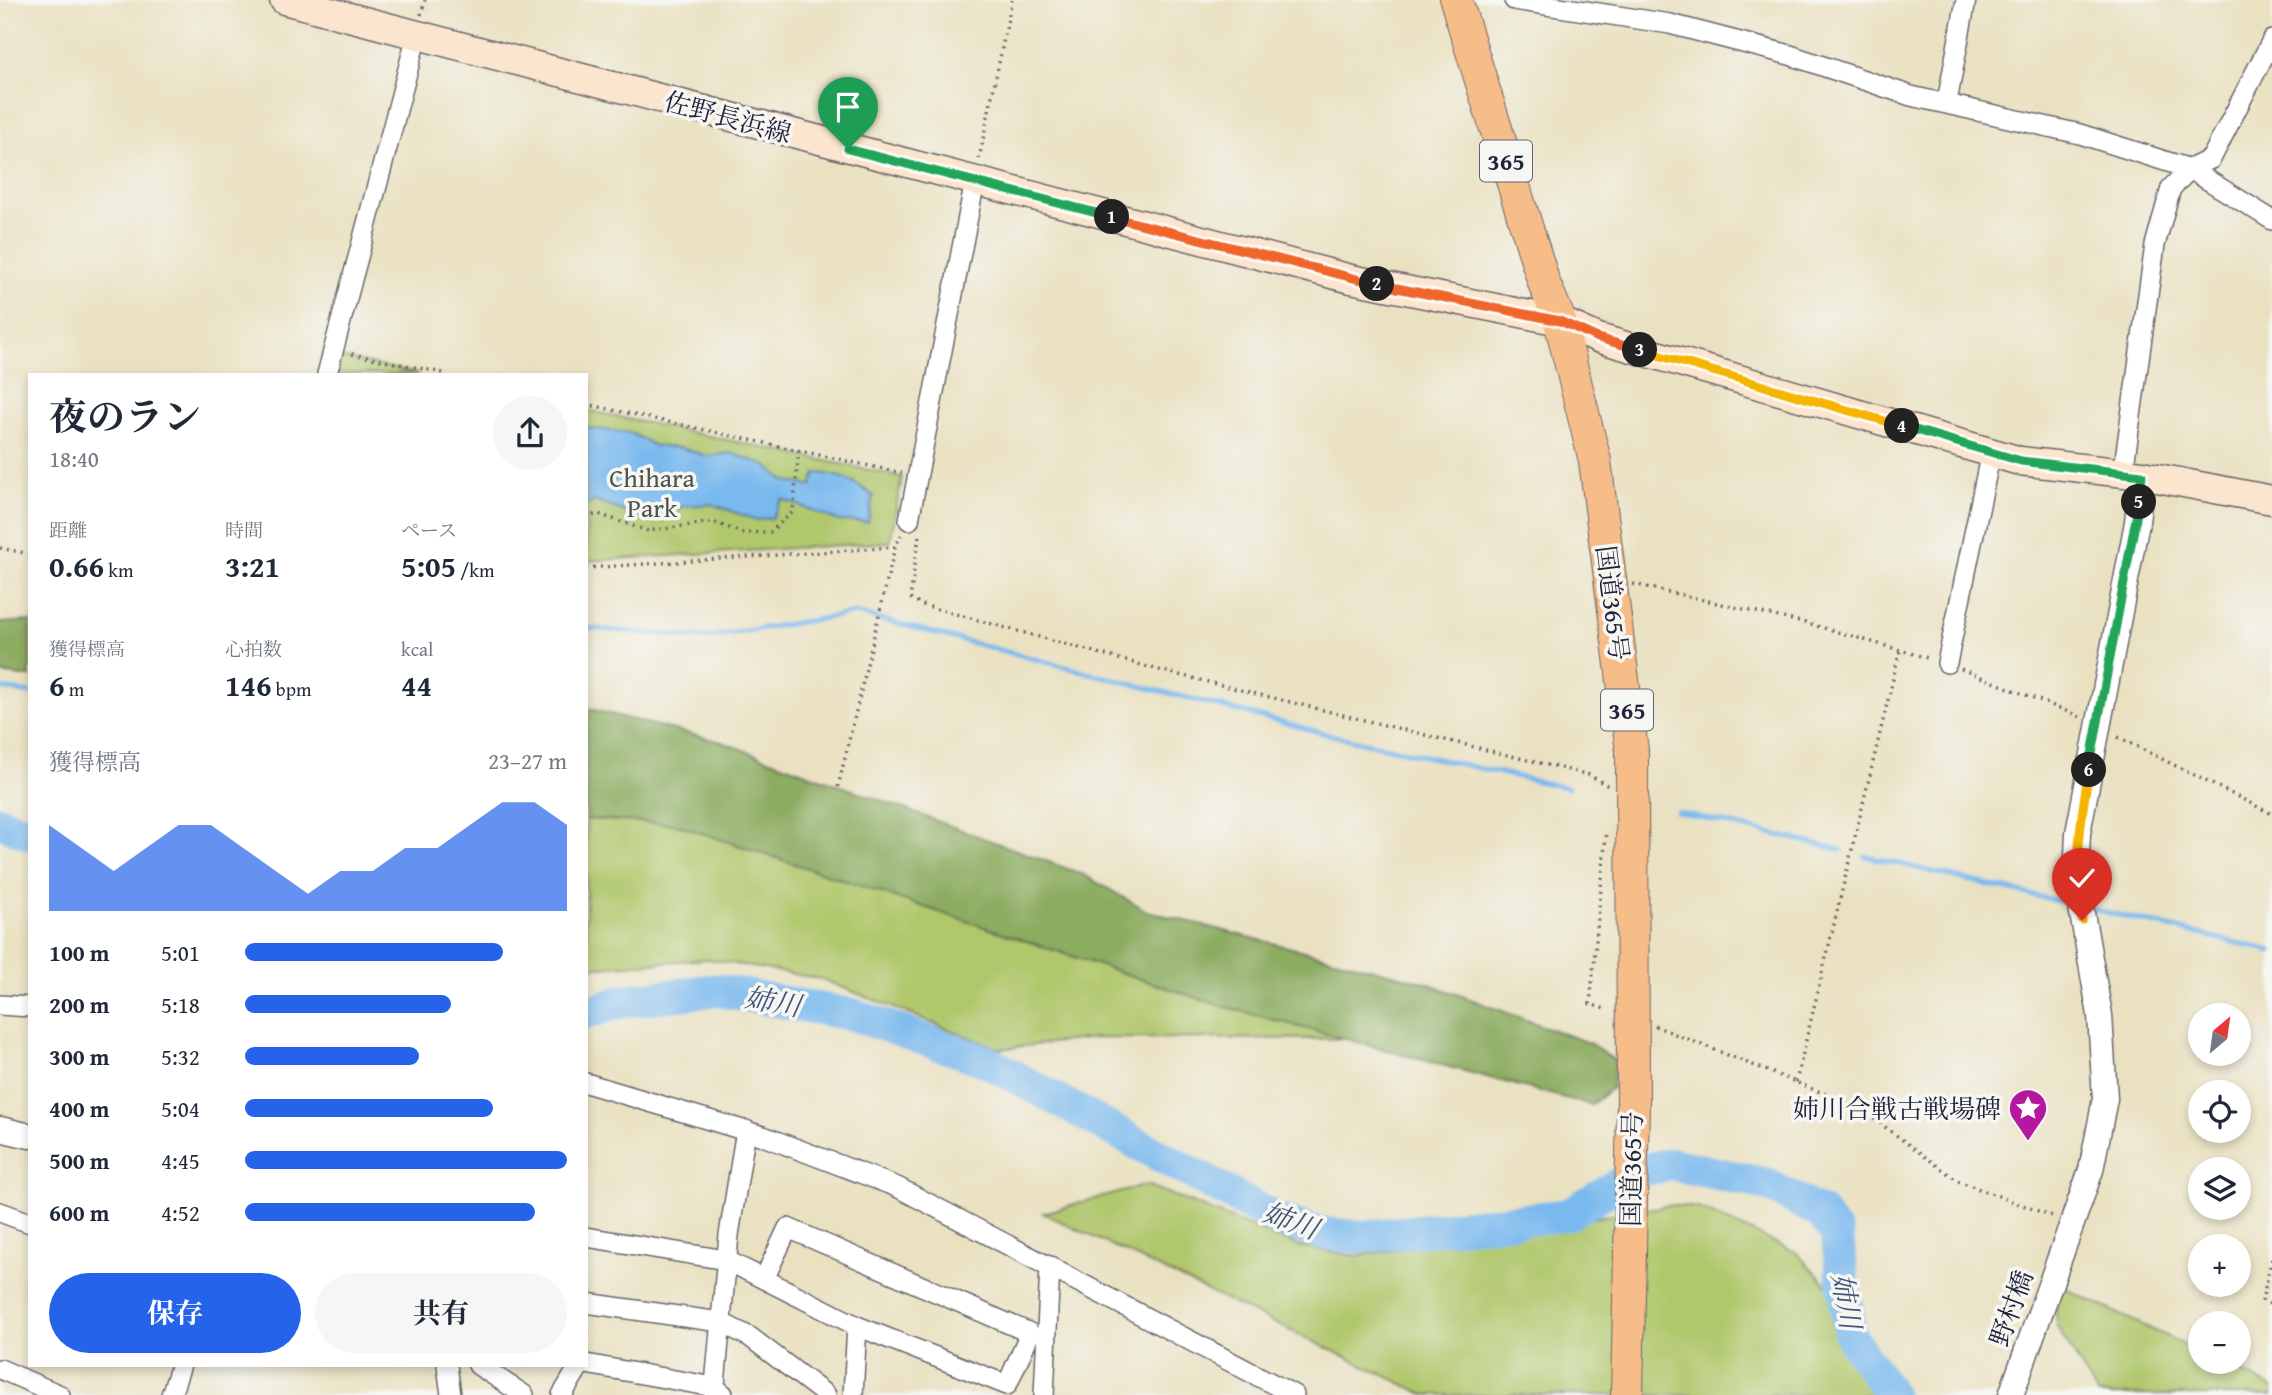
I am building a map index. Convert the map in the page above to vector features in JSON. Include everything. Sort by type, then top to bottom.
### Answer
[{"type":"highway","name":"国道365号","points":[[1456,0],[1544,283],[1560,321],[1595,461],[1632,751],[1633,1105],[1627,1395]]},
{"type":"main road","name":"佐野長浜線","points":[[284,0],[1351,279],[1560,321],[1598,338],[2021,461],[2132,474],[2272,500]]},
{"type":"street","points":[[1514,0],[1670,24],[1790,55],[1911,96],[2080,134],[2190,169],[2272,220]]},
{"type":"street","points":[[1947,102],[1966,0]]},
{"type":"street","points":[[327,373],[416,35]]},
{"type":"street","points":[[2132,474],[2155,245],[2171,188],[2190,169],[2211,159],[2272,40]]},
{"type":"street","points":[[909,520],[975,181]]},
{"type":"street","points":[[1947,663],[1991,452]]},
{"type":"street","name":"野村橋","points":[[2011,1395],[2091,1170],[2105,1099],[2100,1015],[2076,879],[2078,833],[2137,522],[2132,474]]},
{"type":"street","points":[[0,1005],[28,1007]]},
{"type":"street","points":[[588,1084],[746,1130],[897,1187],[1294,1395]]},
{"type":"street","points":[[0,1129],[28,1136]]},
{"type":"street","points":[[588,1364],[717,1392],[726,1260],[746,1130]]},
{"type":"street","points":[[0,1212],[28,1222]]},
{"type":"street","points":[[588,1237],[726,1260],[857,1326],[1007,1385],[1030,1333],[788,1228],[764,1279]]},
{"type":"street","points":[[1044,1395],[1050,1266]]},
{"type":"street","points":[[588,1303],[720,1322],[750,1337],[826,1395]]},
{"type":"street","points":[[853,1395],[857,1326]]},
{"type":"street","points":[[171,1395],[180,1367]]},
{"type":"street","points":[[447,1367],[451,1395]]},
{"type":"street","points":[[481,1367],[524,1395]]},
{"type":"street","points":[[562,1395],[579,1367]]},
{"type":"street","points":[[0,1369],[60,1395]]},
{"type":"path","points":[[975,181],[1012,0]]},
{"type":"path","points":[[333,350],[443,373]]},
{"type":"path","points":[[420,373],[425,369]]},
{"type":"path","points":[[588,404],[917,477]]},
{"type":"path","points":[[588,516],[598,514],[648,531],[713,522],[743,533],[770,532],[793,512],[799,449]]},
{"type":"path","points":[[838,788],[895,547],[909,520],[922,520],[910,598],[923,606],[1163,671]]},
{"type":"path","points":[[588,568],[895,547]]},
{"type":"path","points":[[0,548],[28,554]]},
{"type":"path","points":[[1796,1082],[1900,650]]},
{"type":"path","points":[[2272,1259],[2262,1300],[2272,1306]]},
{"type":"green space","points":[[337,357],[414,373],[333,373]]},
{"type":"green space","name":"Chihara Park","points":[[588,410],[902,477],[890,542],[588,561]]},
{"type":"green space","points":[[28,621],[28,677],[0,673],[0,623]]},
{"type":"green space","points":[[588,708],[722,742],[1084,875],[1147,911],[1424,982],[1591,1044],[1615,1061],[1612,1088],[1591,1105],[1219,1005],[675,824],[588,819]]},
{"type":"green space","points":[[588,819],[675,824],[1219,1005],[1346,1039],[1095,1038],[999,1049],[821,979],[707,959],[588,968]]},
{"type":"green space","points":[[1147,1185],[1301,1247],[1356,1256],[1672,1205],[1699,1208],[1796,1252],[1835,1293],[1844,1351],[1878,1395],[1426,1395],[1043,1213]]},
{"type":"green space","points":[[2057,1285],[2188,1346],[2188,1374],[2244,1374],[2272,1387],[2272,1395],[2098,1395],[2056,1325]]},
{"type":"water","points":[[588,428],[631,433],[655,446],[682,448],[707,456],[731,453],[765,465],[785,481],[811,486],[816,473],[832,475],[853,482],[873,496],[868,522],[839,521],[782,499],[772,518],[756,520],[712,504],[685,506],[647,520],[595,501],[588,505]]},
{"type":"waterway","points":[[588,628],[704,638],[856,613],[1335,736],[1568,788]]},
{"type":"waterway","points":[[0,688],[28,693]]},
{"type":"waterway","points":[[1677,812],[1842,850]]},
{"type":"waterway","name":"姉川","points":[[0,822],[28,833]]},
{"type":"waterway","points":[[1865,856],[2075,905]]},
{"type":"waterway","points":[[2088,908],[2272,951]]},
{"type":"waterway","name":"姉川","points":[[588,1012],[624,1001],[716,990],[854,1015],[986,1061],[1276,1219],[1318,1233],[1359,1237],[1567,1215],[1641,1170],[1672,1164],[1766,1184],[1821,1213],[1837,1234],[1850,1336],[1891,1395]]},
{"type":"place","name":"姉川合戦古戦場碑","points":[[2028,1142]]},
{"type":"route","points":[[848,149],[1351,279],[1560,321],[1598,338],[2021,461],[2142,475],[2137,522],[2078,833],[2076,879],[2082,920]]}]
